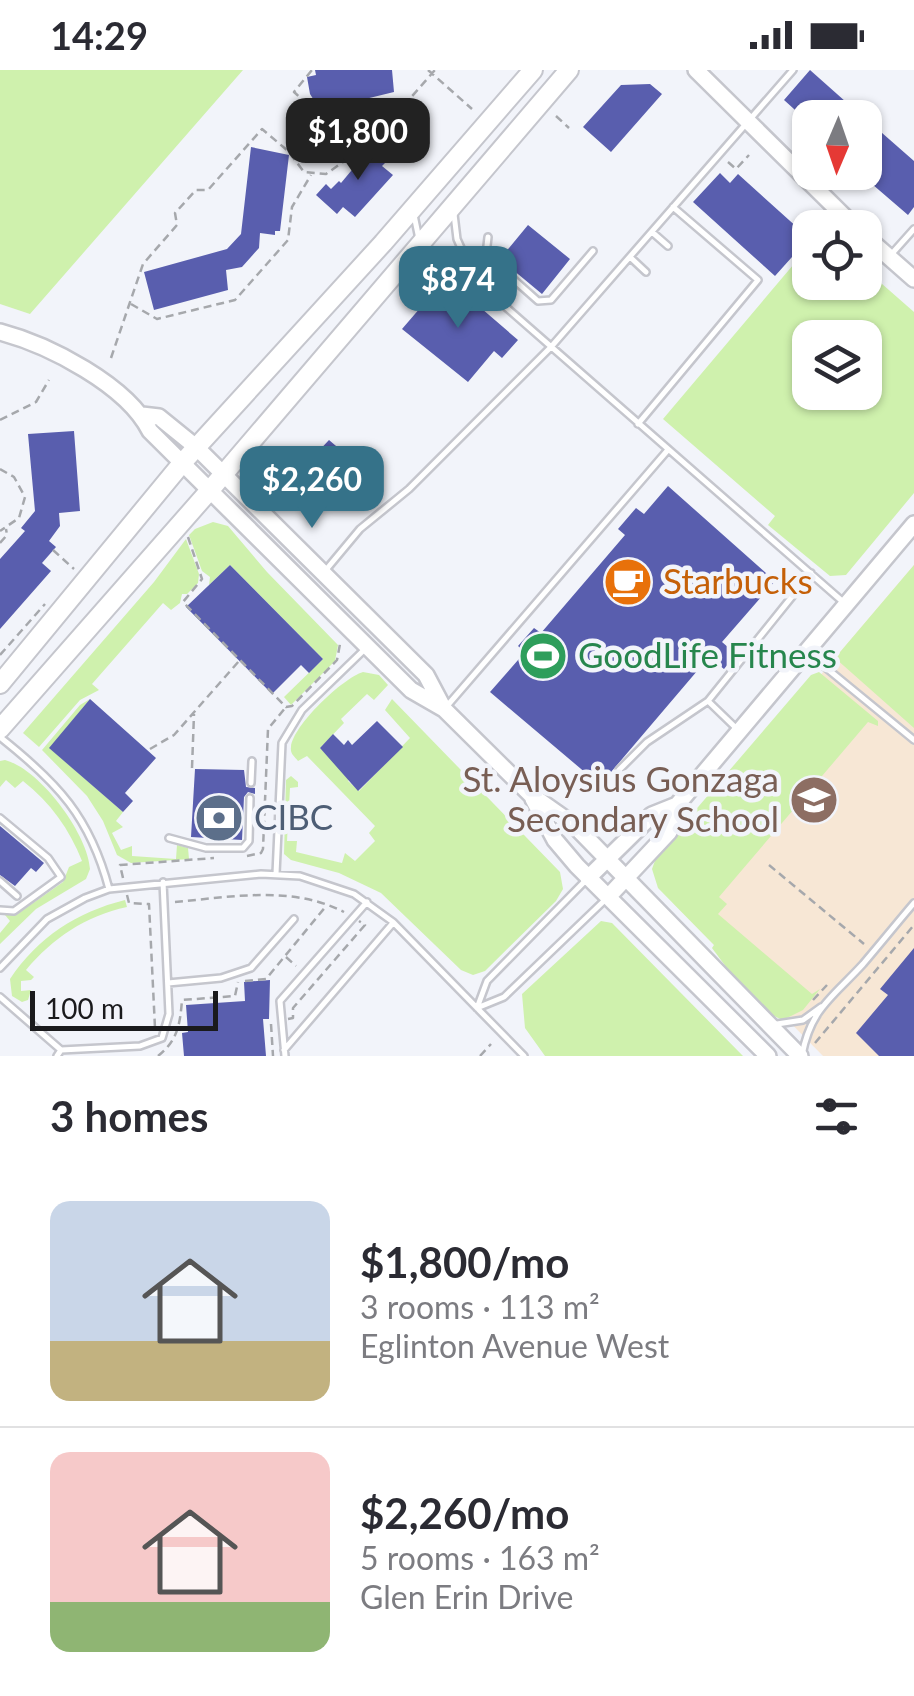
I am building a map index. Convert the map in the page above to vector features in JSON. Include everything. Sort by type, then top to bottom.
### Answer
[{"type":"main road","points":[[0,684],[182,462],[414,208],[533,70]]},
{"type":"main road","points":[[0,730],[569,70]]},
{"type":"street","points":[[696,70],[837,210]]},
{"type":"street","points":[[882,252],[914,280]]},
{"type":"street","points":[[0,332],[79,366],[142,415],[150,431],[411,690],[444,709],[532,795],[575,826],[769,1024],[805,1053]]},
{"type":"street","points":[[142,415],[160,417],[224,474],[426,675],[444,709]]},
{"type":"street","points":[[608,898],[669,832],[677,805],[914,524]]},
{"type":"street","points":[[532,795],[555,840],[588,878],[768,1056]]},
{"type":"street","points":[[588,878],[652,815],[677,805]]},
{"type":"lane","points":[[323,573],[360,529],[409,488],[552,347],[792,70]]},
{"type":"lane","points":[[454,204],[457,239],[476,282]]},
{"type":"lane","points":[[414,208],[414,226],[420,243],[433,258],[476,282],[846,604]]},
{"type":"lane","points":[[638,424],[758,280],[673,208]]},
{"type":"lane","points":[[888,258],[914,229]]},
{"type":"lane","points":[[652,232],[668,246]]},
{"type":"lane","points":[[488,236],[486,256],[544,302],[551,300],[593,251]]},
{"type":"lane","points":[[630,257],[646,272]]},
{"type":"lane","points":[[444,709],[667,451]]},
{"type":"lane","points":[[619,770],[647,742],[708,701],[811,573]]},
{"type":"lane","points":[[276,874],[282,743],[302,710],[367,647]]},
{"type":"lane","points":[[806,651],[914,740]]},
{"type":"lane","points":[[708,701],[738,731]]},
{"type":"lane","points":[[0,737],[53,782],[77,810],[94,842],[109,889]]},
{"type":"lane","points":[[251,783],[252,761]]},
{"type":"lane","points":[[168,838],[206,848],[243,848],[249,841],[250,798]]},
{"type":"lane","points":[[0,818],[48,858],[61,877],[14,911],[0,910]]},
{"type":"lane","points":[[0,968],[47,919],[109,889],[276,874],[319,880],[367,902],[394,922],[524,1056]]},
{"type":"lane","points":[[478,1008],[488,982],[588,878]]},
{"type":"lane","points":[[0,881],[18,896]]},
{"type":"lane","points":[[0,997],[58,1053],[156,1043],[168,1024],[163,882]]},
{"type":"lane","points":[[478,1008],[504,997],[608,898]]},
{"type":"lane","points":[[285,1053],[280,1001],[367,902]]},
{"type":"lane","points":[[805,1053],[810,1025],[823,1005],[914,903]]},
{"type":"lane","points":[[168,983],[221,978],[251,968],[294,919]]},
{"type":"lane","points":[[285,1053],[394,922]]},
{"type":"lane","points":[[769,1024],[803,1020],[823,1005]]},
{"type":"path","points":[[111,358],[143,264],[178,225],[176,213],[196,190],[208,190],[262,129],[288,152],[298,168],[311,175],[326,174],[338,167],[346,155],[346,135],[338,124],[320,115],[294,92],[312,70]]},
{"type":"path","points":[[346,135],[374,111],[406,103],[431,71],[472,108]]},
{"type":"path","points":[[556,116],[569,128]]},
{"type":"path","points":[[719,155],[736,169],[749,155]]},
{"type":"path","points":[[130,303],[157,319],[235,300],[288,240],[292,207],[311,175]]},
{"type":"path","points":[[0,420],[36,402],[49,380]]},
{"type":"path","points":[[0,470],[14,477],[23,489],[24,504],[18,520],[0,531]]},
{"type":"path","points":[[18,520],[24,524]]},
{"type":"path","points":[[0,543],[8,534],[6,529]]},
{"type":"path","points":[[187,535],[202,579],[182,602],[286,707],[292,706],[337,660],[340,644]]},
{"type":"path","points":[[53,550],[77,572]]},
{"type":"path","points":[[150,749],[174,735],[240,660]]},
{"type":"path","points":[[192,768],[194,712]]},
{"type":"path","points":[[769,865],[864,944]]},
{"type":"path","points":[[158,1056],[180,1028],[182,1000],[235,996],[238,981],[266,979],[327,904]]},
{"type":"path","points":[[805,1053],[914,925]]},
{"type":"path","points":[[286,956],[296,966]]},
{"type":"path","points":[[480,1056],[491,1044]]},
{"type":"shaded area","name":"St. Aloysius Gonzaga Secondary School","points":[[914,565],[914,1056],[823,1056],[673,903],[700,817]]},
{"type":"green space","points":[[0,70],[243,70],[30,314],[0,304]]},
{"type":"green space","points":[[792,266],[792,300],[882,300],[882,284],[914,312],[914,493],[846,575],[830,576],[768,525],[775,516],[663,419]]},
{"type":"green space","points":[[213,522],[228,526],[338,645],[335,661],[291,705],[284,697],[323,659],[230,565],[209,585],[210,577],[202,571],[189,535]]},
{"type":"green space","points":[[186,539],[199,574],[198,583],[182,594],[180,603],[171,610],[163,603],[92,684],[99,690],[80,700],[39,747],[23,733],[154,582]]},
{"type":"green space","points":[[914,565],[914,728],[835,658]]},
{"type":"green space","points":[[363,672],[379,675],[388,685],[374,700],[367,694],[341,719],[344,723],[320,748],[350,778],[348,781],[359,791],[410,738],[385,710],[392,699],[560,872],[563,889],[556,901],[485,971],[473,975],[461,970],[381,893],[284,854],[286,780],[291,776],[298,787],[290,788],[287,841],[297,841],[296,852],[342,863],[345,853],[355,861],[375,841],[369,833],[375,826],[307,756],[298,761],[291,749],[300,727],[320,704]]},
{"type":"green space","points":[[819,672],[878,721],[878,726],[868,722],[719,897],[727,904],[718,914],[812,994],[820,989],[803,1010],[783,1020],[763,1008],[744,989],[712,948],[714,945],[658,888],[652,869],[657,855],[811,675]]},
{"type":"green space","points":[[90,699],[50,748],[123,812],[116,821],[123,827],[112,833],[121,850],[132,846],[132,856],[176,859],[177,845],[188,848],[189,859],[131,863],[117,855],[87,796],[42,750],[80,705]]},
{"type":"green space","points":[[0,761],[33,776],[60,805],[81,838],[90,869],[86,879],[36,909],[0,944],[0,933],[10,921],[5,915],[16,915],[63,882],[69,867],[82,861],[58,817],[33,789],[23,781],[15,788],[6,780],[0,787]]},
{"type":"green space","points":[[125,900],[127,907],[84,922],[47,948],[26,970],[34,977],[21,981],[21,991],[31,990],[28,1000],[22,1002],[12,996],[10,979],[46,939],[75,919]]},
{"type":"green space","points":[[601,921],[612,923],[743,1056],[545,1056],[525,1028],[522,994]]},
{"type":"building","points":[[315,70],[392,70],[394,92],[320,110],[310,94],[307,77],[316,75]]},
{"type":"building","points":[[810,70],[844,100],[792,100],[792,107],[784,100]]},
{"type":"building","points":[[650,84],[662,94],[611,152],[583,127],[621,85]]},
{"type":"building","points":[[882,133],[914,161],[914,207],[908,215],[879,190],[882,190]]},
{"type":"building","points":[[364,142],[386,162],[382,166],[393,175],[355,217],[343,207],[337,214],[316,195],[326,184],[331,189],[341,183],[356,165],[353,162],[359,155],[355,152]]},
{"type":"building","points":[[251,147],[289,155],[280,231],[275,231],[275,235],[260,233],[259,248],[242,267],[226,270],[228,290],[154,310],[144,272],[227,249],[241,234]]},
{"type":"building","points":[[720,173],[730,183],[738,174],[792,223],[792,257],[775,276],[693,202]]},
{"type":"building","points":[[528,225],[570,259],[542,294],[500,259]]},
{"type":"building","points":[[446,278],[518,340],[502,358],[494,351],[468,382],[402,329]]},
{"type":"building","points":[[74,431],[80,511],[59,513],[60,526],[49,541],[56,547],[42,563],[51,571],[0,629],[0,559],[25,531],[21,528],[35,511],[28,434]]},
{"type":"building","points":[[329,440],[376,480],[361,498],[313,457]]},
{"type":"building","points":[[668,486],[775,581],[722,642],[736,654],[724,669],[709,657],[600,785],[490,692],[525,652],[518,646],[534,628],[541,633],[625,535],[618,529],[636,508],[644,514]]},
{"type":"building","points":[[230,565],[323,659],[309,673],[301,665],[272,694],[186,607]]},
{"type":"building","points":[[90,699],[156,758],[125,793],[133,801],[123,812],[49,748]]},
{"type":"building","points":[[377,721],[403,747],[358,791],[320,748],[333,734],[344,745],[348,740],[352,745]]},
{"type":"building","name":"CIBC","points":[[195,769],[244,770],[246,787],[255,788],[255,794],[248,792],[244,797],[242,840],[191,837]]},
{"type":"building","points":[[0,826],[44,863],[36,872],[31,868],[15,886],[0,875]]},
{"type":"building","points":[[914,948],[914,1056],[879,1056],[856,1033],[888,995],[880,989]]},
{"type":"building","points":[[270,980],[269,1019],[263,1019],[266,1056],[184,1056],[182,1033],[188,1032],[186,1005],[245,1001],[244,982]]},
{"type":"place","name":"Starbucks","points":[[628,582]]},
{"type":"place","name":"GoodLife Fitness","points":[[543,656]]},
{"type":"place","name":"St. Aloysius Gonzaga Secondary School","points":[[814,800]]},
{"type":"place","name":"CIBC","points":[[219,818]]}]
